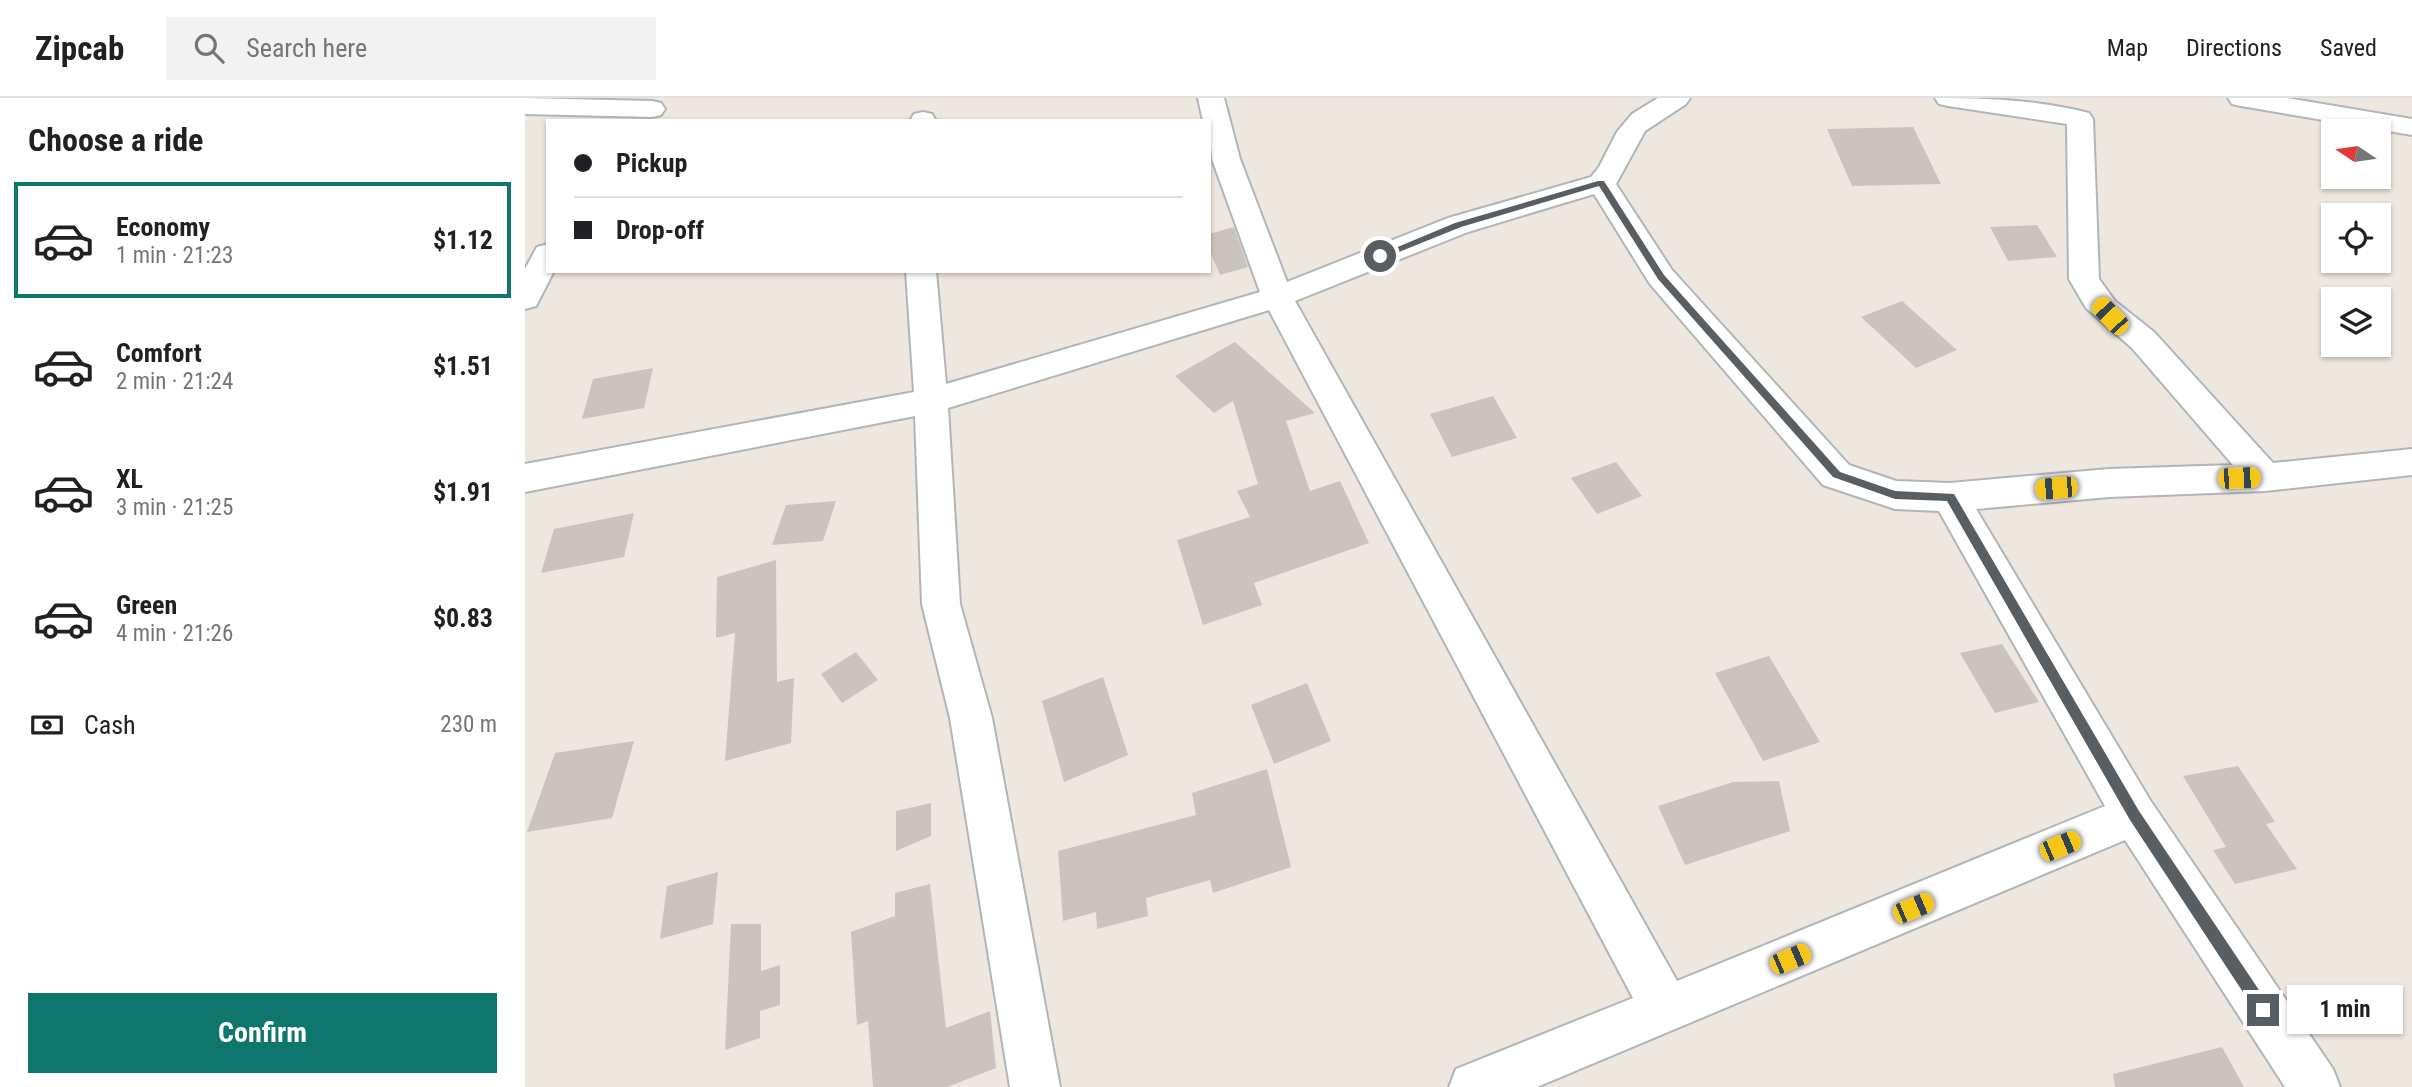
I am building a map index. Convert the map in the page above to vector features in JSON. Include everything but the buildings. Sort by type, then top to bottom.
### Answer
[{"type":"street","points":[[1211,98],[1226,159],[1277,298],[1332,394],[1666,1010]]},
{"type":"street","points":[[525,478],[931,401],[1277,298],[1458,225],[1601,183],[1613,171],[1626,138],[1640,120],[1677,98]]},
{"type":"street","points":[[1948,98],[2053,112],[2085,109],[2084,279],[2092,296],[2110,316],[2140,337],[2265,477]]},
{"type":"street","points":[[2241,98],[2412,127]]},
{"type":"street","points":[[525,106],[652,109]]},
{"type":"street","points":[[1601,183],[1661,277],[1836,475],[1895,495],[1950,497],[2109,483],[2265,477],[2412,462]]},
{"type":"street","points":[[525,299],[546,258]]},
{"type":"street","points":[[921,273],[931,401],[941,604],[971,718],[1035,1087]]},
{"type":"street","points":[[1950,497],[2134,815],[2315,1087]]},
{"type":"street","points":[[1474,1087],[2134,815]]},
{"type":"route","points":[[1380,256],[1458,225],[1601,183],[1661,277],[1836,475],[1895,495],[1950,497],[2025,622],[2134,815],[2263,1010]]}]
